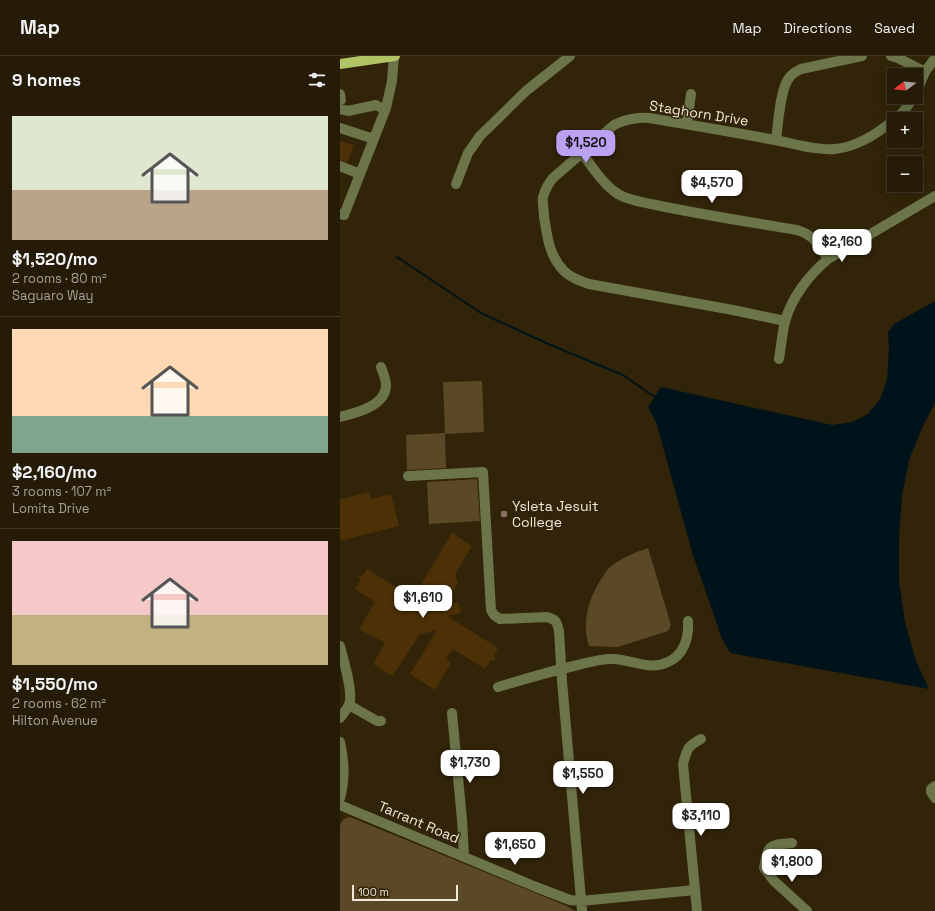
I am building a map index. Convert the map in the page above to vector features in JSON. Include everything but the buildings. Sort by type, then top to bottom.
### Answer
[{"type":"main road","points":[[340,64],[394,56]]},
{"type":"street","points":[[342,215],[385,110],[392,80],[394,56]]},
{"type":"street","points":[[456,184],[468,153],[480,136],[526,91],[570,56]]},
{"type":"street","points":[[776,140],[783,90],[789,77],[801,69],[862,56]]},
{"type":"street","points":[[891,56],[925,72]]},
{"type":"street","points":[[923,77],[935,58]]},
{"type":"street","points":[[687,124],[692,94]]},
{"type":"street","points":[[340,101],[348,111],[376,105],[385,110]]},
{"type":"street","name":"Staghorn Drive","points":[[785,321],[589,284],[571,277],[564,272],[550,247],[543,207],[543,198],[548,185],[553,178],[614,125],[633,118],[649,118],[687,124],[833,150],[853,145],[887,126]]},
{"type":"street","points":[[340,128],[374,140]]},
{"type":"street","points":[[582,153],[603,180],[620,195],[630,199],[666,207],[804,232],[817,242],[828,259]]},
{"type":"street","points":[[340,166],[360,174]]},
{"type":"street","points":[[778,359],[785,321],[802,287],[812,275],[828,259],[935,196]]},
{"type":"street","points":[[340,417],[371,407],[381,398],[386,388],[385,377],[381,367]]},
{"type":"street","points":[[408,476],[483,472],[491,610],[494,615],[500,619],[546,616],[555,620],[557,624],[559,631],[582,906]]},
{"type":"street","points":[[498,687],[561,668],[603,659],[625,660],[648,666],[669,662],[684,647],[688,637],[688,621]]},
{"type":"street","points":[[340,646],[350,694],[349,705],[340,718]]},
{"type":"street","points":[[349,705],[377,722],[381,721]]},
{"type":"street","points":[[452,713],[464,856]]},
{"type":"street","points":[[697,911],[683,764],[687,750],[692,744],[701,739]]},
{"type":"street","points":[[340,742],[342,749],[343,782],[340,798]]},
{"type":"street","points":[[935,786],[931,789],[931,792],[935,798]]},
{"type":"street","name":"Tarrant Road","points":[[340,805],[582,906],[695,890]]},
{"type":"street","points":[[792,843],[774,845],[769,849],[765,857],[764,868],[774,881],[807,911]]},
{"type":"shaded area","points":[[482,381],[484,432],[445,434],[446,468],[407,470],[406,435],[445,433],[443,382]]},
{"type":"shaded area","points":[[477,479],[480,521],[429,524],[427,482]]},
{"type":"shaded area","points":[[648,548],[671,625],[668,631],[618,647],[589,646],[586,619],[590,602],[597,585],[607,570],[613,565],[628,556]]},
{"type":"shaded area","points":[[350,817],[567,906],[575,911],[340,911],[340,825],[346,818]]},
{"type":"water","points":[[935,301],[935,403],[923,426],[909,460],[902,496],[899,537],[899,580],[905,622],[916,661],[929,689],[730,653],[722,639],[692,552],[657,425],[648,407],[661,387],[832,425],[852,422],[868,414],[880,399],[887,380],[889,348],[888,332],[894,324]]},
{"type":"waterway","points":[[397,257],[481,313],[546,343],[623,375],[656,398]]},
{"type":"place","name":"Ysleta Jesuit College","points":[[504,514]]}]
